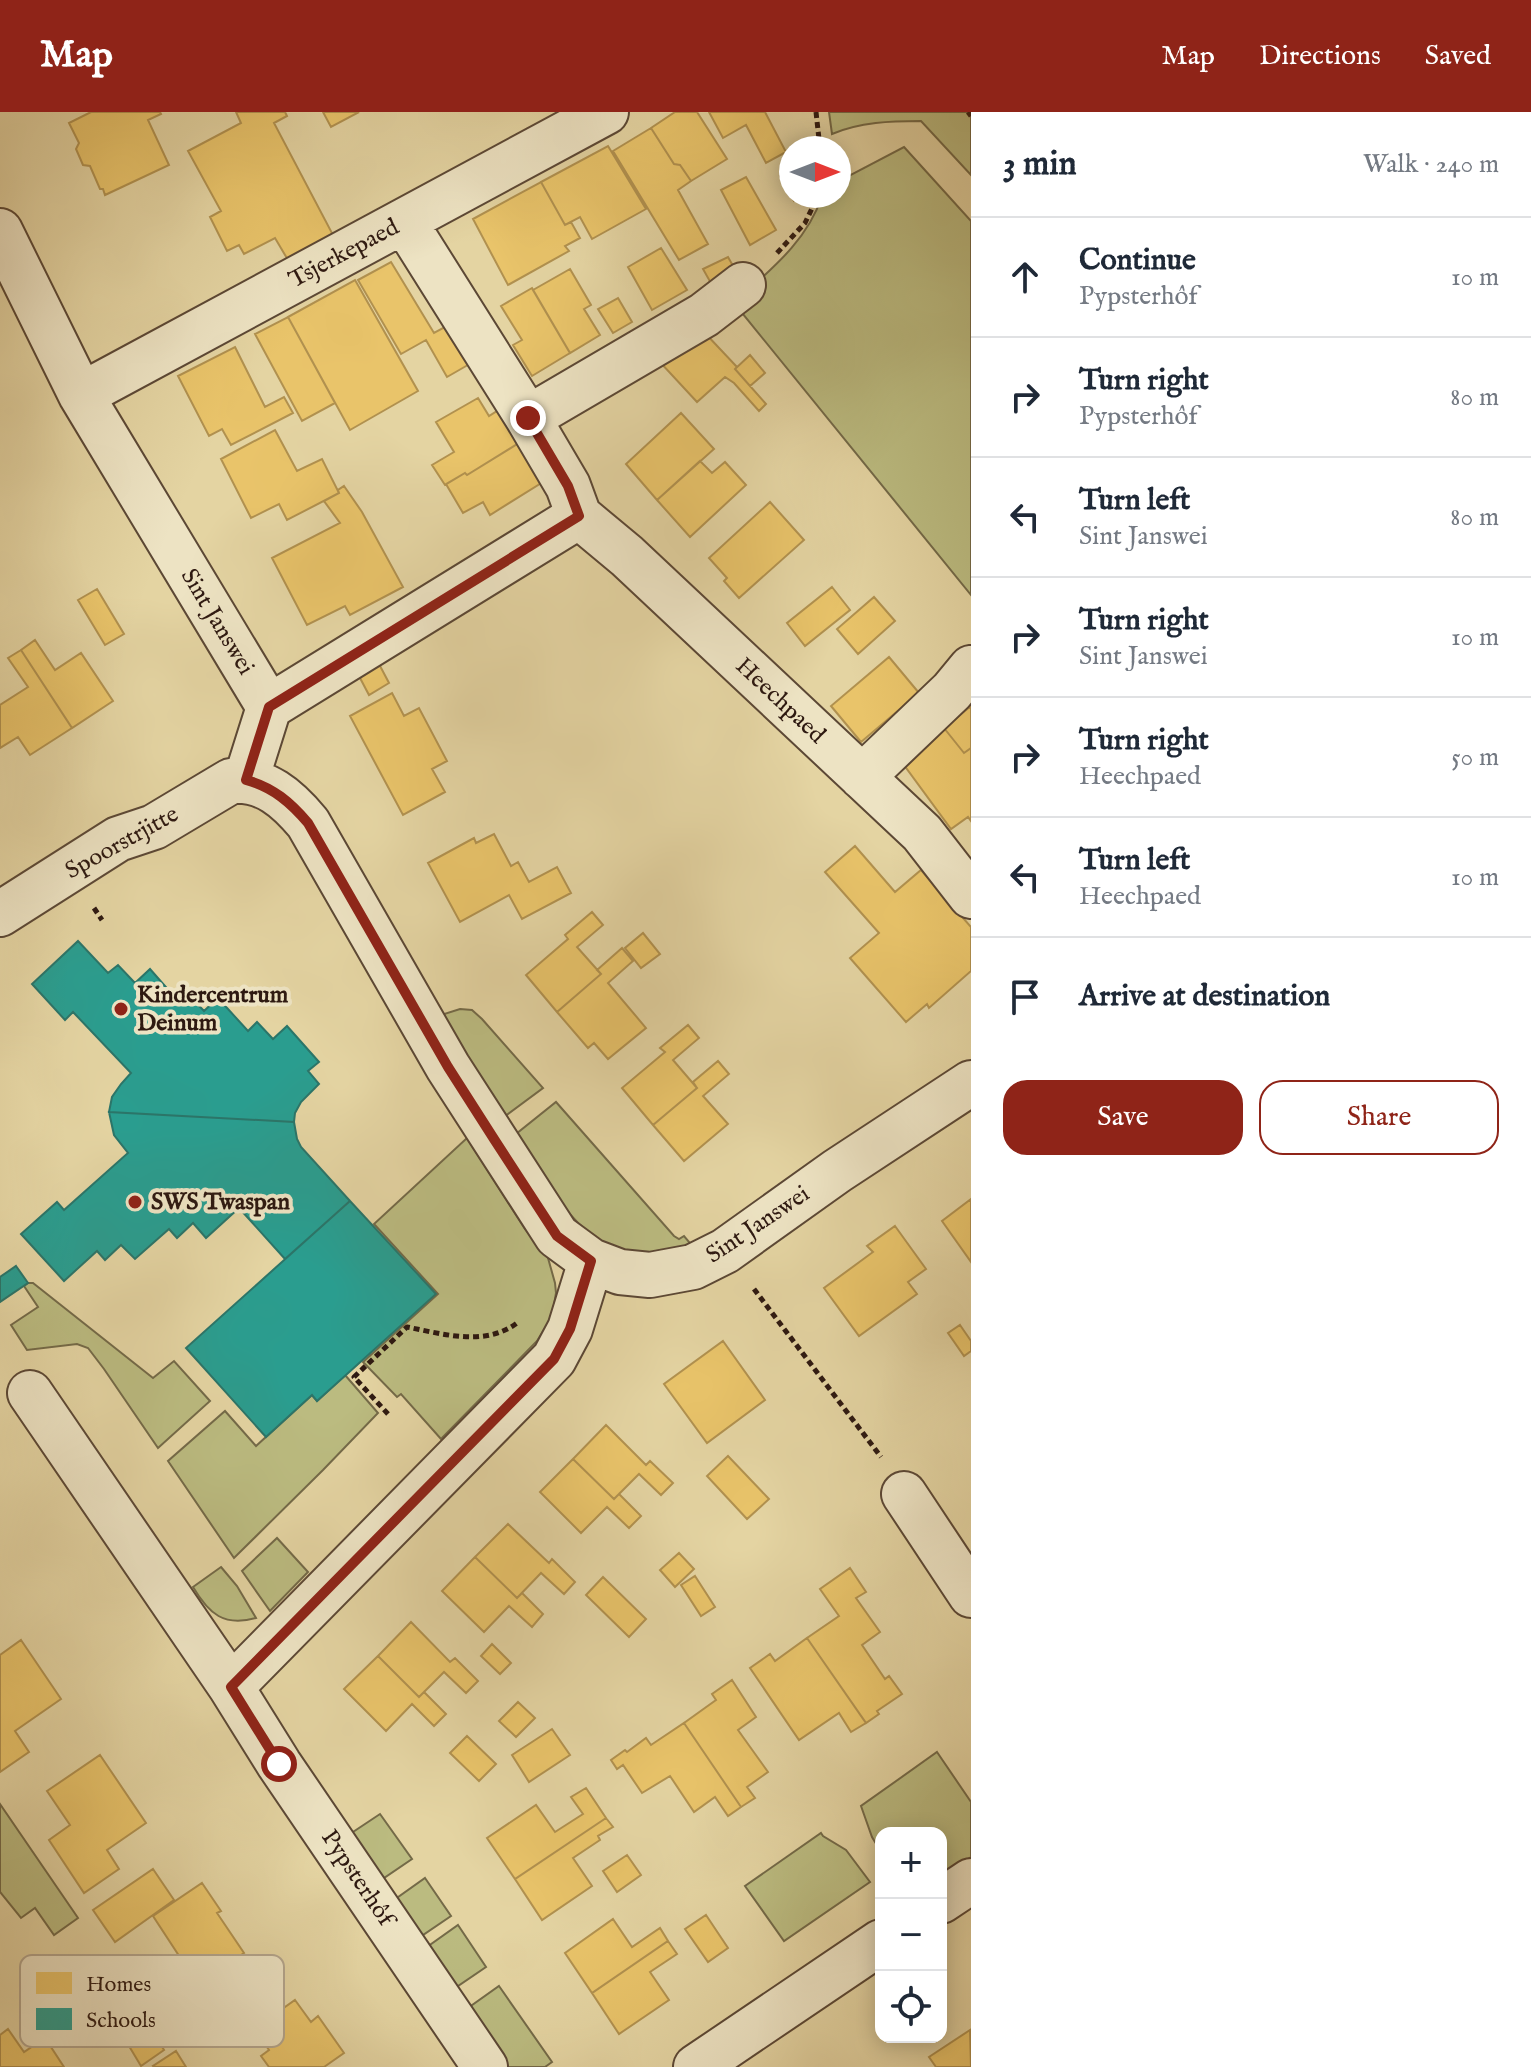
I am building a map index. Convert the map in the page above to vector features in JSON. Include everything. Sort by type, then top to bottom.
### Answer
[{"type":"street","name":"Tsjerkepaed","points":[[81,395],[606,112]]},
{"type":"street","name":"Heechpaed","points":[[404,221],[528,418],[568,486],[579,516],[627,556],[922,833],[971,896]]},
{"type":"street","name":"Sint Janswei","points":[[0,231],[81,395],[269,707]]},
{"type":"street","points":[[528,418],[704,315],[743,285]]},
{"type":"street","points":[[246,780],[269,707],[579,516]]},
{"type":"street","points":[[862,777],[952,691],[971,668]]},
{"type":"street","name":"Sint Janswei","points":[[246,780],[263,784],[281,796],[308,823],[455,1079],[557,1236],[591,1261],[620,1272],[650,1275],[693,1267],[708,1260],[971,1083]]},
{"type":"street","name":"Spoorstrjitte","points":[[0,914],[118,839],[154,827],[231,781],[246,780]]},
{"type":"street","points":[[231,1687],[554,1359],[570,1329],[591,1261]]},
{"type":"street","name":"Pypsterhôf","points":[[30,1393],[485,2067]]},
{"type":"street","points":[[904,1494],[971,1595]]},
{"type":"street","points":[[944,1899],[971,1881]]},
{"type":"street","points":[[696,2067],[875,1946]]},
{"type":"path","points":[[816,112],[819,136]]},
{"type":"path","points":[[743,285],[780,251],[805,223],[812,208]]},
{"type":"path","points":[[751,1285],[894,1474],[904,1494]]},
{"type":"path","points":[[388,1414],[354,1377],[407,1327],[469,1337],[490,1335],[519,1322]]},
{"type":"green space","points":[[829,112],[971,112],[971,175],[921,121],[865,125],[832,134]]},
{"type":"green space","points":[[904,147],[971,221],[971,595],[734,303],[797,242],[817,208],[851,208],[851,175]]},
{"type":"green space","points":[[460,1009],[472,1010],[482,1019],[543,1088],[504,1117],[441,1015]]},
{"type":"green space","points":[[556,1102],[674,1236],[679,1239],[684,1236],[695,1249],[659,1254],[629,1252],[605,1243],[584,1229],[550,1188],[516,1134]]},
{"type":"green space","points":[[467,1138],[525,1229],[548,1258],[556,1293],[552,1317],[537,1341],[441,1439],[401,1394],[397,1397],[363,1362],[438,1294],[374,1224]]},
{"type":"green space","points":[[33,1283],[153,1378],[174,1361],[210,1401],[158,1448],[88,1348],[77,1344],[27,1350],[11,1325],[38,1307],[24,1286]]},
{"type":"green space","points":[[345,1375],[378,1413],[234,1558],[168,1461],[225,1411],[256,1446],[312,1395],[317,1401]]},
{"type":"green space","points":[[277,1538],[308,1572],[270,1611],[242,1571]]},
{"type":"green space","points":[[221,1567],[237,1586],[256,1618],[235,1621],[218,1616],[199,1596],[193,1587]]},
{"type":"green space","points":[[937,1752],[971,1802],[971,1857],[947,1873],[947,1827],[875,1827],[875,1842],[861,1806]]},
{"type":"green space","points":[[0,1804],[78,1918],[54,1935],[35,1908],[21,1918],[0,1892]]},
{"type":"green space","points":[[380,1814],[412,1859],[381,1880],[350,1834]]},
{"type":"green space","points":[[821,1833],[846,1850],[870,1882],[784,1941],[745,1886]]},
{"type":"green space","points":[[425,1878],[451,1916],[420,1937],[394,1900]]},
{"type":"green space","points":[[458,1925],[486,1967],[455,1988],[427,1947]]},
{"type":"green space","points":[[499,1986],[552,2062],[545,2067],[508,2067],[468,2008]]},
{"type":"building: Homes","points":[[91,112],[160,112],[148,120],[169,165],[105,195],[90,166],[83,165],[76,149],[79,143],[69,123]]},
{"type":"building: Homes","points":[[236,112],[285,112],[287,116],[274,123],[333,235],[288,260],[275,238],[244,254],[239,245],[227,251],[210,217],[221,211],[188,151],[241,123]]},
{"type":"building: Homes","points":[[323,112],[359,112],[331,127]]},
{"type":"building: Homes","points":[[675,112],[697,112],[727,159],[691,181],[680,165],[674,164],[651,128]]},
{"type":"building: Homes","points":[[709,112],[765,112],[779,139],[779,156],[766,163],[746,125],[723,138]]},
{"type":"building: Homes","points":[[651,128],[674,164],[680,165],[691,181],[678,190],[708,244],[679,260],[613,151]]},
{"type":"building: Homes","points":[[608,146],[646,209],[592,239],[580,217],[565,225],[541,182]]},
{"type":"building: Homes","points":[[746,177],[776,230],[750,245],[721,190]]},
{"type":"building: Homes","points":[[541,182],[565,225],[571,222],[580,238],[565,246],[569,251],[508,285],[473,219]]},
{"type":"building: Homes","points":[[661,248],[687,290],[652,310],[628,267]]},
{"type":"building: Homes","points":[[728,257],[737,273],[712,285],[703,269]]},
{"type":"building: Homes","points":[[391,262],[434,333],[456,321],[480,358],[447,377],[426,340],[401,354],[358,280]]},
{"type":"building: Homes","points":[[570,269],[591,305],[584,309],[600,335],[570,353],[533,290]]},
{"type":"building: Homes","points":[[355,280],[418,391],[350,430],[288,317]]},
{"type":"building: Homes","points":[[532,288],[570,353],[532,376],[513,345],[522,340],[501,306]]},
{"type":"building: Homes","points":[[618,298],[632,322],[613,333],[598,309]]},
{"type":"building: Homes","points":[[288,317],[335,403],[302,421],[255,334]]},
{"type":"building: Homes","points":[[704,332],[766,404],[759,411],[725,377],[697,402],[658,360]]},
{"type":"building: Homes","points":[[235,347],[265,407],[284,397],[293,413],[231,445],[222,429],[209,436],[178,376]]},
{"type":"building: Homes","points":[[750,355],[765,373],[750,386],[735,369]]},
{"type":"building: Homes","points":[[478,398],[489,416],[508,404],[527,438],[445,485],[432,465],[454,452],[436,422]]},
{"type":"building: Homes","points":[[681,413],[714,449],[657,500],[626,464]]},
{"type":"building: Homes","points":[[275,430],[297,471],[322,459],[339,493],[287,520],[279,504],[251,518],[221,459]]},
{"type":"building: Homes","points":[[527,438],[551,477],[490,515],[483,502],[463,513],[446,484],[465,473],[467,475]]},
{"type":"building: Homes","points":[[700,461],[712,473],[725,462],[746,485],[690,537],[657,500]]},
{"type":"building: Homes","points":[[344,486],[362,512],[403,587],[350,615],[345,606],[307,625],[272,558],[340,523],[324,501],[339,493],[338,490]]},
{"type":"building: Homes","points":[[770,502],[804,540],[739,598],[709,558]]},
{"type":"building: Homes","points":[[832,587],[850,610],[805,646],[787,623]]},
{"type":"building: Homes","points":[[97,589],[124,634],[105,645],[78,600]]},
{"type":"building: Homes","points":[[874,597],[895,621],[858,654],[837,629]]},
{"type":"building: Homes","points":[[35,640],[55,670],[81,653],[113,701],[72,728],[21,650]]},
{"type":"building: Homes","points":[[21,650],[72,728],[30,755],[18,737],[0,748],[0,705],[28,687],[8,658]]},
{"type":"building: Homes","points":[[889,657],[919,693],[861,742],[831,706]]},
{"type":"building: Homes","points":[[379,664],[389,683],[369,695],[359,676]]},
{"type":"building: Homes","points":[[392,693],[404,716],[419,708],[447,761],[432,769],[445,792],[403,815],[350,716]]},
{"type":"building: Homes","points":[[971,706],[971,748],[964,753],[944,728]]},
{"type":"building: Homes","points":[[944,728],[964,753],[971,748],[971,821],[968,817],[951,829],[901,761]]},
{"type":"building: Homes","points":[[494,834],[511,866],[518,862],[529,882],[557,867],[571,893],[522,919],[509,895],[460,922],[428,863],[474,838],[476,843]]},
{"type":"building: Homes","points":[[855,846],[895,892],[921,870],[971,927],[971,971],[929,1008],[927,1004],[906,1022],[850,958],[879,933],[825,872]]},
{"type":"building: Homes","points":[[592,912],[603,925],[577,947],[601,974],[557,1012],[526,975],[568,939],[565,935]]},
{"type":"building: Homes","points":[[643,933],[660,954],[641,968],[625,948]]},
{"type":"building: Homes","points":[[622,948],[633,961],[608,983],[646,1028],[608,1059],[594,1043],[588,1048],[557,1012],[601,974],[597,970]]},
{"type":"building: Homes","points":[[688,1025],[699,1038],[673,1060],[697,1088],[653,1125],[622,1088],[665,1052],[660,1048]]},
{"type":"building: Homes","points":[[718,1061],[729,1074],[703,1096],[728,1124],[684,1161],[653,1125],[697,1088],[693,1082]]},
{"type":"building: Homes","points":[[971,1199],[971,1262],[942,1221]]},
{"type":"building: Homes","points":[[895,1226],[926,1269],[908,1282],[917,1294],[859,1336],[824,1288],[873,1252],[867,1246]]},
{"type":"building: Homes","points":[[960,1325],[971,1341],[971,1351],[964,1356],[948,1333]]},
{"type":"building: Homes","points":[[723,1341],[765,1400],[707,1443],[664,1384]]},
{"type":"building: Homes","points":[[606,1425],[646,1465],[650,1461],[673,1483],[661,1495],[639,1474],[614,1499],[573,1459]]},
{"type":"building: Homes","points":[[728,1456],[769,1499],[747,1519],[707,1476]]},
{"type":"building: Homes","points":[[573,1459],[614,1499],[619,1494],[641,1516],[629,1528],[607,1507],[581,1533],[540,1492]]},
{"type":"building: Homes","points":[[508,1524],[549,1563],[552,1559],[575,1582],[564,1594],[541,1573],[517,1598],[475,1557]]},
{"type":"building: Homes","points":[[679,1553],[694,1569],[675,1587],[660,1570]]},
{"type":"building: Homes","points":[[475,1557],[517,1598],[522,1593],[543,1614],[532,1627],[509,1606],[484,1632],[442,1591]]},
{"type":"building: Homes","points":[[850,1568],[866,1592],[856,1598],[880,1632],[862,1645],[885,1679],[889,1676],[902,1694],[877,1711],[879,1714],[866,1723],[807,1638],[839,1616],[820,1589]]},
{"type":"building: Homes","points":[[695,1576],[715,1607],[701,1616],[681,1585]]},
{"type":"building: Homes","points":[[603,1577],[646,1619],[629,1637],[586,1595]]},
{"type":"building: Homes","points":[[411,1622],[450,1662],[455,1658],[478,1681],[466,1693],[444,1672],[419,1697],[378,1656]]},
{"type":"building: Homes","points":[[807,1638],[866,1723],[851,1732],[839,1713],[799,1740],[750,1668],[770,1654],[775,1661]]},
{"type":"building: Homes","points":[[21,1640],[61,1699],[15,1731],[29,1752],[0,1772],[0,1655]]},
{"type":"building: Homes","points":[[492,1644],[511,1663],[500,1674],[481,1656]]},
{"type":"building: Homes","points":[[378,1656],[419,1697],[424,1692],[446,1714],[434,1726],[412,1704],[386,1731],[344,1689]]},
{"type":"building: Homes","points":[[732,1680],[756,1717],[738,1730],[768,1772],[747,1787],[755,1798],[741,1807],[684,1723],[716,1700],[712,1694]]},
{"type":"building: Homes","points":[[518,1702],[535,1718],[516,1737],[499,1721]]},
{"type":"building: Homes","points":[[684,1723],[741,1807],[728,1816],[715,1797],[694,1812],[670,1776],[642,1793],[623,1765],[617,1769],[611,1760],[646,1738],[651,1745]]},
{"type":"building: Homes","points":[[552,1729],[570,1755],[529,1782],[512,1755]]},
{"type":"building: Homes","points":[[467,1736],[496,1764],[479,1781],[450,1753]]},
{"type":"building: Homes","points":[[100,1755],[146,1823],[107,1850],[119,1869],[84,1893],[49,1840],[70,1825],[47,1791]]},
{"type":"building: Homes","points":[[586,1788],[606,1818],[515,1879],[487,1838],[536,1805],[555,1832],[583,1814],[571,1797]]},
{"type":"building: Homes","points":[[606,1818],[613,1827],[573,1858],[592,1886],[542,1920],[515,1879]]},
{"type":"building: Homes","points":[[627,1855],[641,1875],[617,1892],[603,1871]]},
{"type":"building: Homes","points":[[153,1869],[174,1900],[115,1942],[93,1910]]},
{"type":"building: Homes","points":[[202,1883],[221,1911],[217,1913],[244,1953],[178,1955],[153,1916]]},
{"type":"building: Homes","points":[[706,1915],[728,1948],[708,1962],[685,1929]]},
{"type":"building: Homes","points":[[613,1919],[632,1947],[660,1928],[668,1941],[592,1993],[565,1953]]},
{"type":"building: Homes","points":[[668,1941],[677,1954],[650,1972],[669,2000],[619,2034],[592,1993]]},
{"type":"building: Homes","points":[[295,2000],[311,2022],[318,2016],[344,2053],[324,2067],[269,2067],[261,2056],[269,2050],[267,2047],[284,2047],[284,2008]]},
{"type":"building: Homes","points":[[8,2029],[24,2052],[32,2047],[51,2047],[64,2067],[0,2067],[0,2035]]},
{"type":"building: Homes","points":[[970,2030],[971,2067],[936,2067],[929,2057]]},
{"type":"building: Homes","points":[[130,2047],[162,2047],[164,2050],[141,2066]]},
{"type":"building: Homes","points":[[176,2051],[186,2067],[153,2066]]},
{"type":"building: Schools","points":[[78,941],[108,973],[118,965],[135,983],[150,969],[179,1002],[188,994],[204,1011],[218,998],[248,1031],[257,1022],[273,1039],[287,1026],[319,1062],[308,1071],[319,1084],[301,1102],[294,1122],[109,1112],[112,1097],[131,1073],[73,1012],[65,1020],[32,984]]},
{"type":"building: Schools","points":[[109,1112],[294,1122],[301,1147],[350,1201],[285,1259],[239,1208],[206,1238],[193,1223],[177,1238],[169,1229],[135,1259],[121,1245],[105,1260],[97,1251],[64,1281],[21,1234],[57,1202],[64,1210],[128,1153],[114,1135]]},
{"type":"building: Schools","points":[[350,1201],[436,1294],[317,1401],[312,1395],[266,1437],[186,1348]]},
{"type":"building: Schools","points":[[16,1266],[28,1283],[0,1302],[0,1277]]},
{"type":"place","name":"Kindercentrum Deinum","points":[[121,1009]]},
{"type":"place","name":"SWS Twaspan","points":[[135,1202]]},
{"type":"route","points":[[279,1764],[231,1687],[554,1359],[570,1329],[591,1261],[557,1236],[494,1139],[448,1067],[308,823],[281,796],[263,784],[246,780],[269,707],[579,516],[568,486],[528,418]]}]
